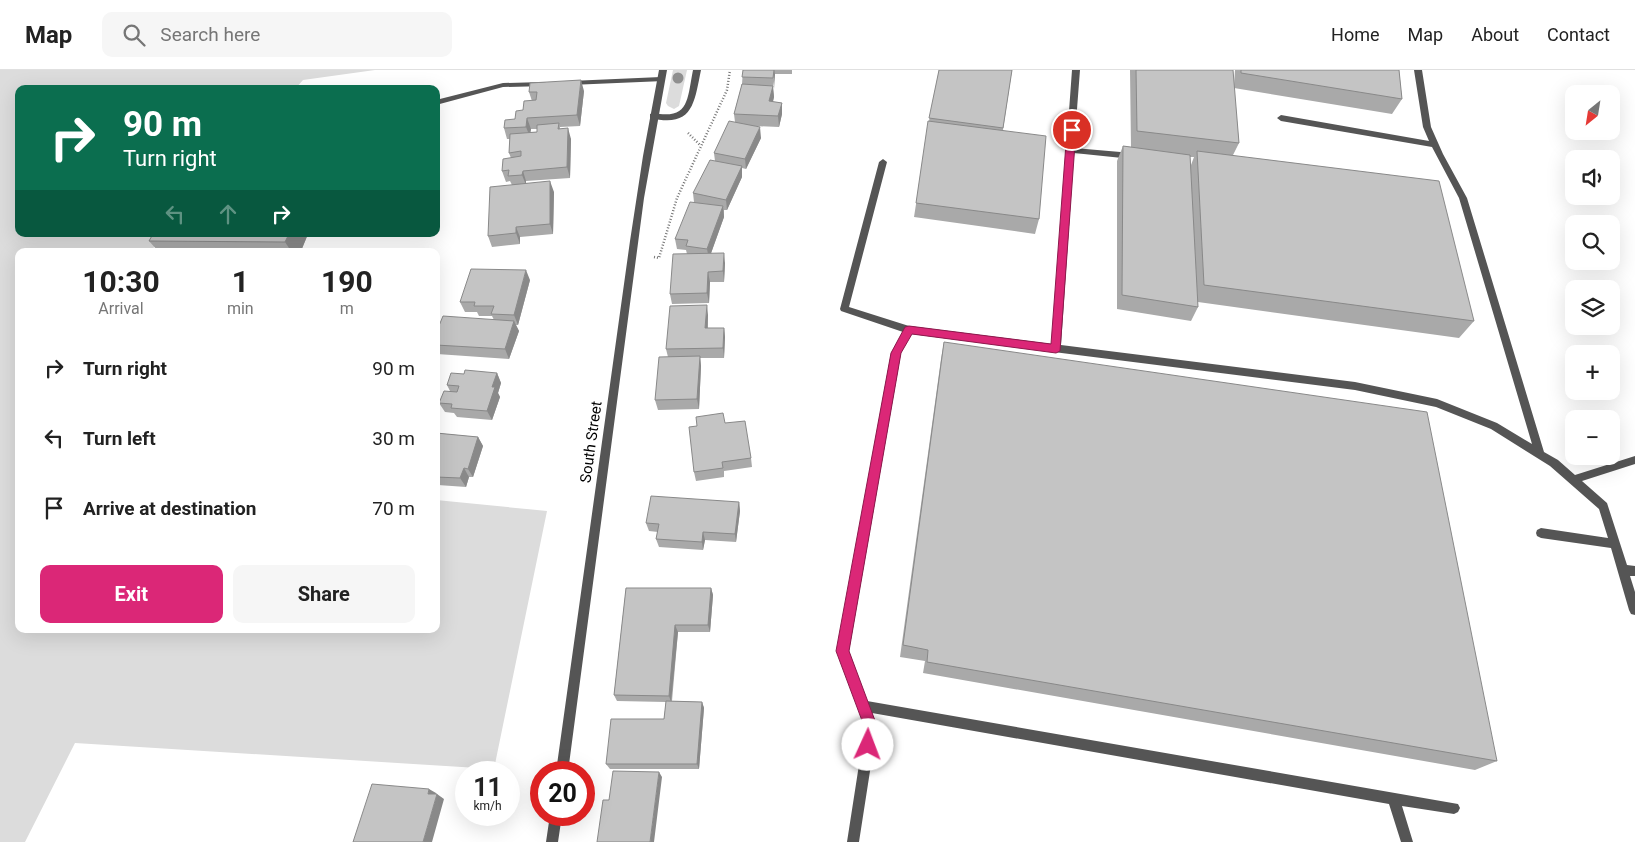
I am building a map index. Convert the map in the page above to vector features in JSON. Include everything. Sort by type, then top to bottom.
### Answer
[{"type":"street","points":[[653,116],[673,118],[685,112],[689,105],[696,70]]},
{"type":"street","points":[[1056,348],[1076,70]]},
{"type":"street","points":[[1418,70],[1427,127],[1463,198],[1540,455]]},
{"type":"street","points":[[563,83],[662,75]]},
{"type":"street","name":"South Street","points":[[564,761],[611,421],[631,256],[653,116],[662,75]]},
{"type":"street","points":[[440,102],[503,85],[553,83]]},
{"type":"street","points":[[1281,118],[1435,145]]},
{"type":"street","points":[[1070,150],[1140,156]]},
{"type":"street","points":[[883,162],[844,309],[909,330],[1355,386],[1437,403],[1494,426],[1554,463],[1603,506],[1635,610]]},
{"type":"street","points":[[853,842],[871,726],[843,651],[896,353],[909,330]]},
{"type":"street","points":[[1573,480],[1635,460]]},
{"type":"street","points":[[1541,533],[1615,544]]},
{"type":"street","points":[[1622,570],[1635,571]]},
{"type":"street","points":[[863,706],[1393,800],[1454,808]]},
{"type":"street","points":[[1393,800],[1407,842]]},
{"type":"street","points":[[552,842],[554,826]]},
{"type":"path","points":[[631,256],[659,258],[677,198],[727,90],[730,70]]},
{"type":"shaded area","points":[[0,70],[375,70],[303,80],[299,85],[15,85],[15,237],[159,237],[153,248],[15,248],[15,633],[440,633],[440,500],[547,511],[496,761],[455,761],[455,767],[75,743],[25,842],[0,842]]},
{"type":"shaded area","points":[[673,70],[687,70],[679,106],[674,109],[666,103]]},
{"type":"building","points":[[743,70],[774,70],[773,78],[742,77]]},
{"type":"building","points":[[939,70],[1012,70],[1003,128],[929,118]]},
{"type":"building","points":[[1136,70],[1233,70],[1239,143],[1137,131]]},
{"type":"building","points":[[1241,70],[1399,70],[1402,99],[1241,73]]},
{"type":"building","points":[[581,80],[577,115],[527,118],[526,127],[504,128],[505,120],[515,119],[516,111],[523,110],[524,101],[536,100],[537,92],[529,92],[530,83]]},
{"type":"building","points":[[742,84],[773,86],[769,101],[782,103],[778,116],[734,114]]},
{"type":"building","points":[[729,121],[760,127],[745,159],[714,153]]},
{"type":"building","points":[[928,121],[1046,136],[1039,219],[916,203]]},
{"type":"building","points":[[559,123],[558,129],[568,128],[567,167],[523,171],[522,175],[508,176],[509,170],[502,171],[503,159],[521,156],[521,151],[509,153],[510,134],[537,132],[537,125]]},
{"type":"building","points":[[1123,146],[1190,155],[1198,307],[1122,295]]},
{"type":"building","points":[[1197,151],[1439,181],[1474,321],[1204,285]]},
{"type":"building","points":[[710,160],[742,166],[726,200],[693,193]]},
{"type":"building","points":[[550,181],[550,224],[516,227],[516,233],[488,236],[490,187]]},
{"type":"building","points":[[690,202],[723,206],[707,249],[686,246],[688,240],[675,239]]},
{"type":"building","points":[[151,237],[288,237],[285,242],[149,241]]},
{"type":"building","points":[[724,253],[723,271],[708,272],[707,293],[670,294],[673,254]]},
{"type":"building","points":[[471,269],[526,270],[514,315],[491,314],[494,306],[474,306],[475,302],[460,302]]},
{"type":"building","points":[[707,305],[705,328],[724,328],[723,348],[666,349],[670,306]]},
{"type":"building","points":[[443,316],[514,321],[505,349],[440,345],[440,323]]},
{"type":"building","points":[[944,342],[1427,412],[1497,761],[927,662],[928,650],[903,645]]},
{"type":"building","points":[[700,356],[697,399],[655,400],[659,357]]},
{"type":"building","points":[[465,370],[497,373],[492,387],[495,387],[487,411],[451,408],[452,404],[440,403],[444,391],[457,392],[459,386],[447,385],[451,373],[464,374]]},
{"type":"building","points":[[723,413],[725,423],[745,421],[751,458],[722,462],[723,468],[694,472],[689,427],[697,426],[696,417]]},
{"type":"building","points":[[440,433],[478,437],[468,469],[464,468],[460,478],[440,477]]},
{"type":"building","points":[[651,496],[739,502],[735,534],[703,532],[702,542],[656,539],[659,524],[646,523]]},
{"type":"building","points":[[626,588],[711,588],[708,625],[675,625],[669,696],[614,695]]},
{"type":"building","points":[[666,701],[702,702],[697,764],[606,764],[611,719],[664,719]]},
{"type":"building","points":[[613,771],[659,772],[650,842],[597,842],[603,800],[609,800]]},
{"type":"building","points":[[372,784],[429,789],[428,794],[437,794],[423,842],[353,842]]},
{"type":"route","points":[[868,745],[871,726],[843,651],[896,353],[909,330],[1056,348],[1072,130]]}]
